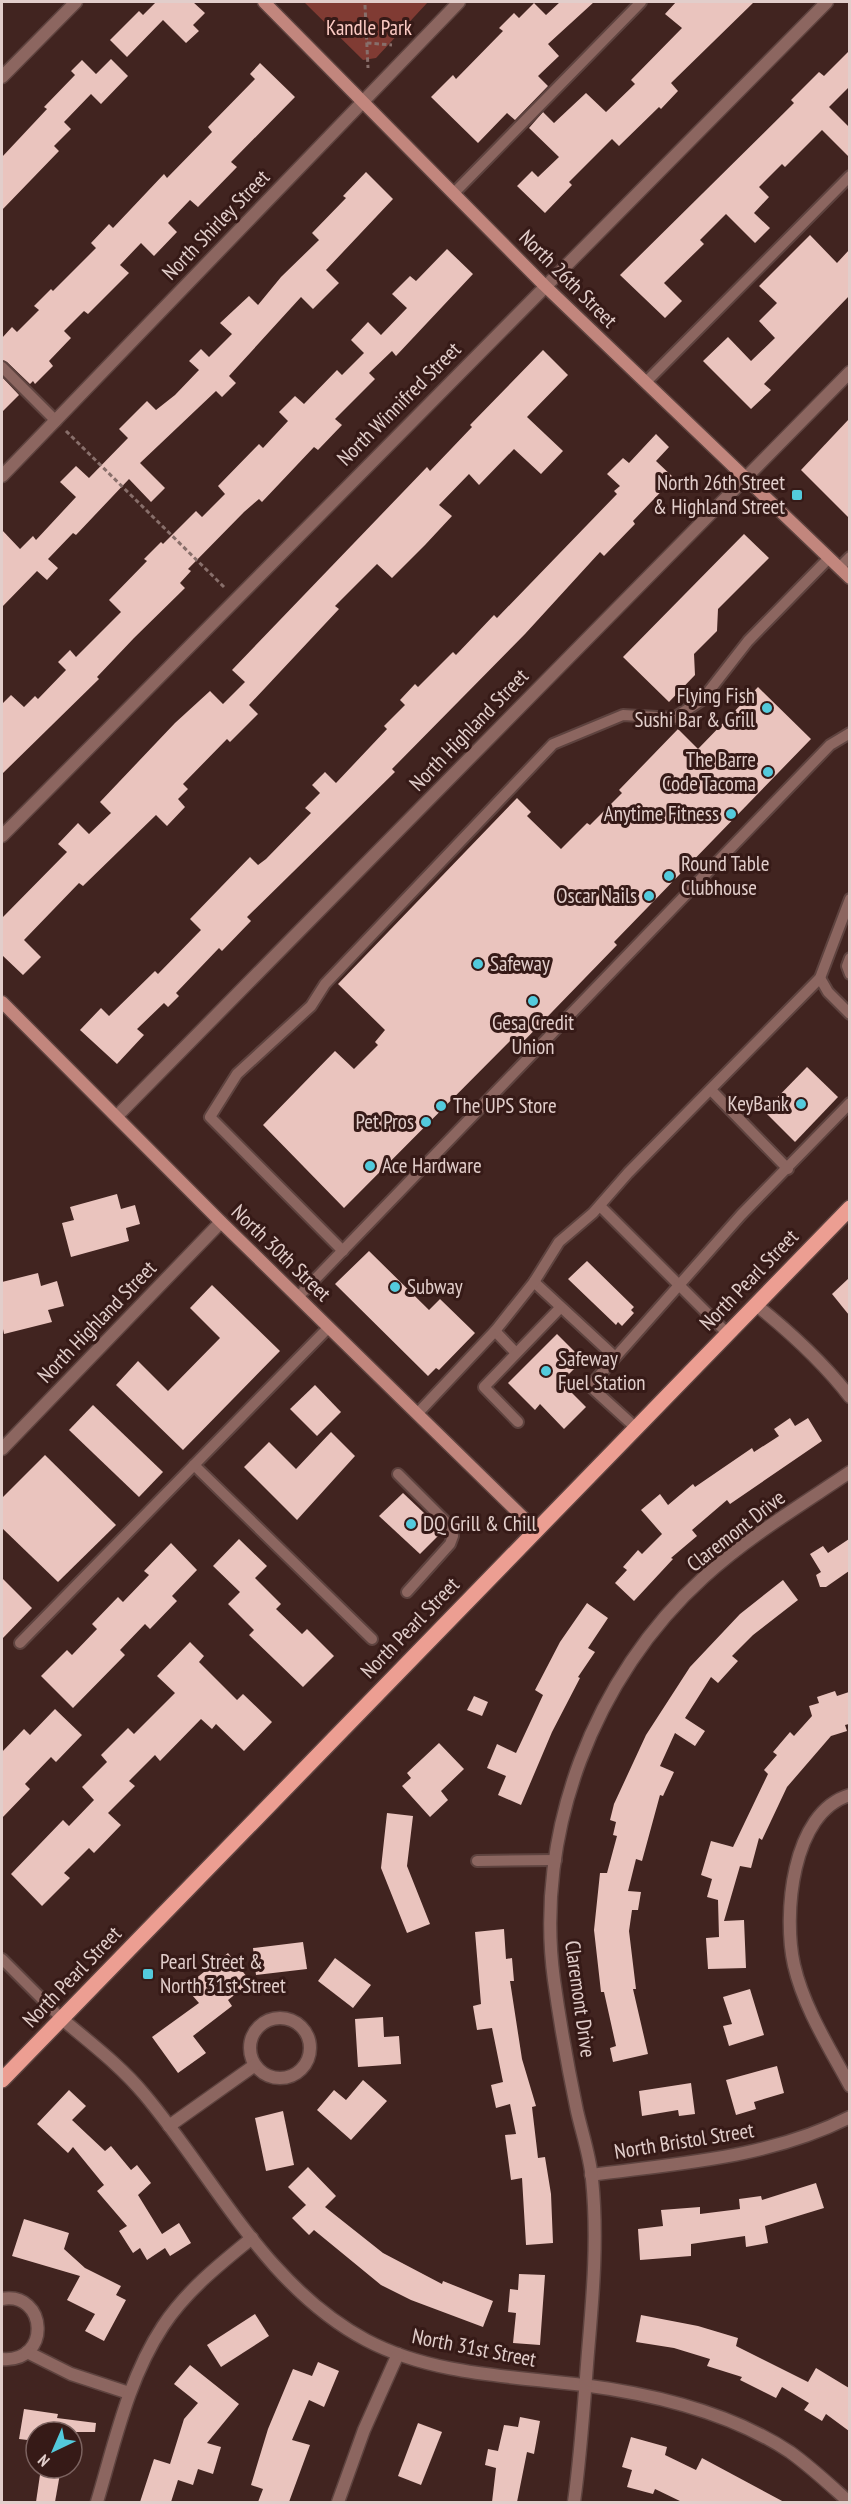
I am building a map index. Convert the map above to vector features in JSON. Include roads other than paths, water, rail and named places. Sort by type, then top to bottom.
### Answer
[{"type":"main road","name":"North Pearl Street","points":[[2,2080],[849,1208]]},
{"type":"street","points":[[2,77],[76,2]]},
{"type":"street","name":"North 26th Street","points":[[264,2],[364,100],[544,285],[849,578]]},
{"type":"street","name":"North Shirley Street","points":[[2,476],[459,2]]},
{"type":"street","name":"North Winnifred Street","points":[[2,836],[544,285],[827,2]]},
{"type":"street","name":"North Highland Street","points":[[117,1116],[849,372]]},
{"type":"street","name":"North 30th Street","points":[[2,1002],[221,1222],[536,1529]]},
{"type":"street","name":"North Highland Street","points":[[2,1449],[221,1222]]},
{"type":"street","points":[[755,1304],[792,1334],[849,1397]]},
{"type":"street","name":"Claremont Drive","points":[[574,2502],[596,2253],[591,2175],[554,1979],[551,1937],[556,1860],[573,1778],[586,1745],[612,1693],[643,1646],[704,1577],[751,1540],[849,1472]]},
{"type":"street","points":[[849,1795],[826,1808],[806,1836],[793,1884],[791,1912],[791,1943],[798,1976],[816,2024],[849,2086]]},
{"type":"street","points":[[281,2017],[299,2023],[305,2030],[311,2048],[305,2066],[298,2073],[289,2077],[270,2077],[255,2065],[251,2057],[251,2038],[262,2023],[281,2017]]},
{"type":"street","name":"North 31st Street","points":[[61,2018],[114,2063],[143,2092],[252,2238],[294,2289],[338,2324],[398,2354],[463,2370],[585,2386],[691,2408],[731,2422],[787,2451],[849,2502]]},
{"type":"street","points":[[169,2126],[255,2065]]},
{"type":"street","name":"North Bristol Street","points":[[591,2175],[733,2157],[800,2138],[849,2117]]},
{"type":"street","points":[[97,2502],[129,2393],[148,2351],[187,2296],[252,2238]]},
{"type":"street","points":[[2,2300],[15,2299],[24,2303],[36,2318],[37,2337],[27,2352],[19,2357],[2,2359]]},
{"type":"street","points":[[27,2352],[71,2374],[129,2393]]},
{"type":"street","points":[[338,2502],[364,2430],[398,2354]]},
{"type":"lane","points":[[454,192],[641,2]]},
{"type":"lane","points":[[646,382],[849,176]]},
{"type":"lane","points":[[2,367],[56,421]]},
{"type":"lane","points":[[839,568],[849,557]]},
{"type":"lane","points":[[343,1251],[210,1117],[237,1074],[311,1006],[325,984],[553,744],[623,715],[674,718],[702,700],[748,641],[829,558]]},
{"type":"lane","points":[[298,1297],[830,745],[849,733]]},
{"type":"lane","points":[[417,1414],[495,1331],[534,1282],[559,1242],[600,1206],[628,1173],[820,978],[849,899]]},
{"type":"lane","points":[[849,958],[847,966],[849,974]]},
{"type":"lane","points":[[820,978],[828,992],[849,1014]]},
{"type":"lane","points":[[711,1090],[788,1169]]},
{"type":"lane","points":[[635,1427],[590,1386],[614,1356],[741,1215],[788,1169],[849,1103]]},
{"type":"lane","points":[[600,1206],[727,1333]]},
{"type":"lane","points":[[534,1282],[614,1356]]},
{"type":"lane","points":[[518,1422],[483,1387],[560,1308]]},
{"type":"lane","points":[[20,1643],[329,1327]]},
{"type":"lane","points":[[495,1331],[516,1353]]},
{"type":"lane","points":[[194,1465],[372,1639]]},
{"type":"lane","points":[[398,1474],[449,1525],[453,1536],[450,1544],[406,1592]]},
{"type":"lane","points":[[477,1861],[556,1860]]},
{"type":"lane","points":[[2,1959],[61,2018]]},
{"type":"place","name":"North 26th Street & Highland Street","points":[[797,495]]},
{"type":"place","name":"Flying Fish Sushi Bar & Grill","points":[[767,708]]},
{"type":"place","name":"The Barre Code Tacoma","points":[[768,772]]},
{"type":"place","name":"Anytime Fitness","points":[[731,814]]},
{"type":"place","name":"Round Table Clubhouse","points":[[669,876]]},
{"type":"place","name":"Oscar Nails","points":[[649,896]]},
{"type":"place","name":"Safeway","points":[[478,964]]},
{"type":"place","name":"Gesa Credit Union","points":[[533,1001]]},
{"type":"place","name":"KeyBank","points":[[801,1104]]},
{"type":"place","name":"The UPS Store","points":[[441,1106]]},
{"type":"place","name":"Pet Pros","points":[[426,1122]]},
{"type":"place","name":"Ace Hardware","points":[[370,1166]]},
{"type":"place","name":"Subway","points":[[395,1287]]},
{"type":"place","name":"Safeway Fuel Station","points":[[546,1371]]},
{"type":"place","name":"DQ Grill & Chill","points":[[411,1524]]},
{"type":"place","name":"Pearl Street & North 31st Street","points":[[148,1974]]},
{"type":"park label","name":"Kandle Park","points":[[369,28]]}]
